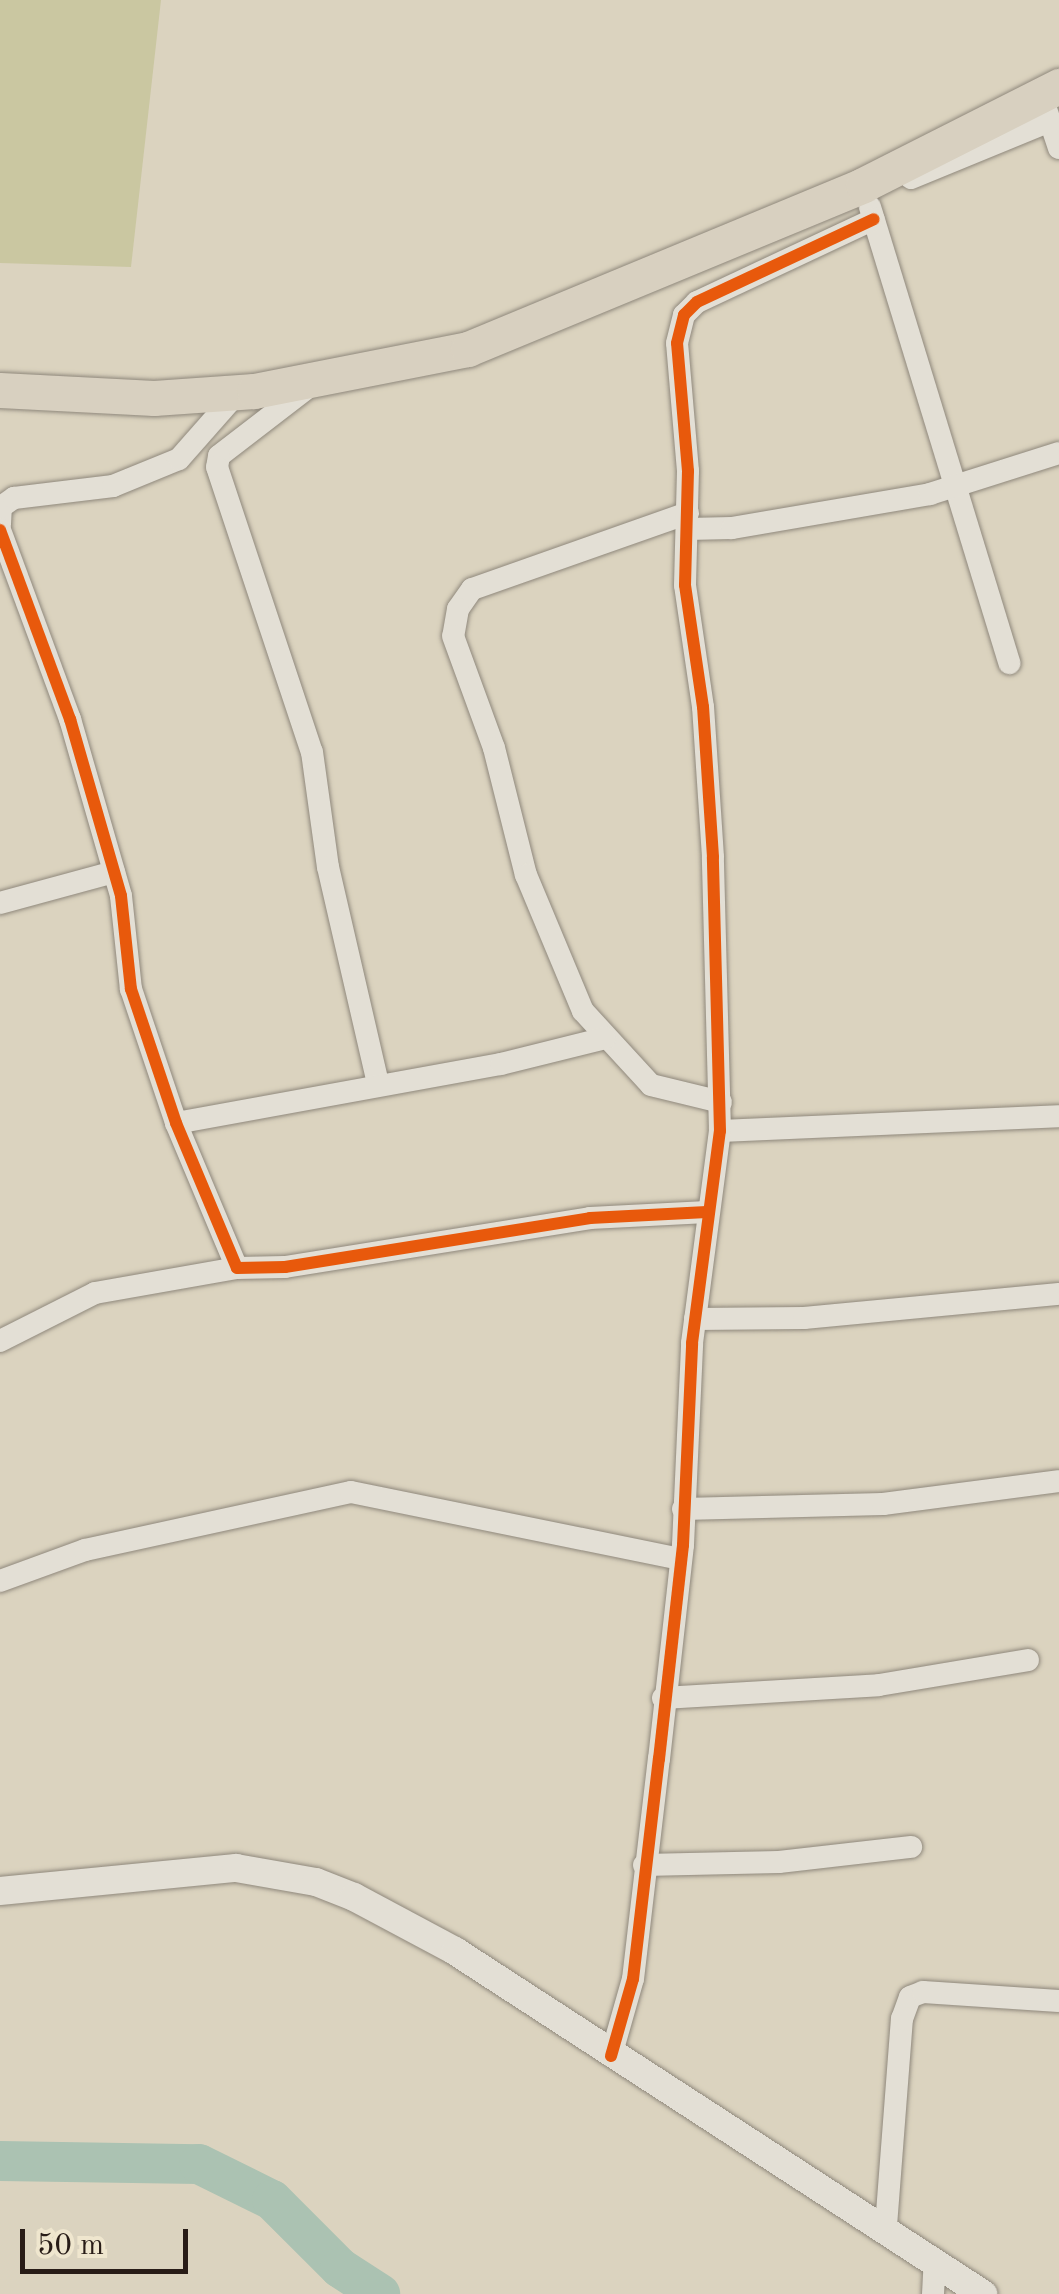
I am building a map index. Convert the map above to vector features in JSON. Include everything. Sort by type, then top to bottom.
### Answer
[{"type":"main road","points":[[0,390],[154,398],[238,392],[468,349],[868,201],[1050,100]]},
{"type":"street","points":[[1050,100],[1059,148]]},
{"type":"street","points":[[612,2056],[633,1979],[680,1559],[695,1318],[720,1131],[713,857],[703,707],[685,585],[688,521],[676,361],[684,315],[711,294],[868,201],[1009,663]]},
{"type":"street","points":[[318,380],[219,456],[217,467],[312,752],[328,867],[378,1083]]},
{"type":"street","points":[[237,1268],[176,1122],[126,968],[124,912],[70,718],[0,527],[2,507],[14,498],[113,486],[179,459],[238,392]]},
{"type":"street","points":[[721,1102],[651,1085],[605,1038],[572,990],[526,874],[494,748],[456,650],[454,622],[472,589],[688,521],[732,528],[954,487],[1059,453]]},
{"type":"street","points":[[0,903],[114,872]]},
{"type":"street","points":[[176,1122],[501,1064],[605,1038]]},
{"type":"street","points":[[720,1131],[1059,1116]]},
{"type":"street","points":[[0,1341],[95,1293],[237,1268],[286,1267],[590,1218],[707,1212]]},
{"type":"street","points":[[695,1318],[804,1318],[1059,1294]]},
{"type":"street","points":[[683,1509],[900,1502],[1059,1481]]},
{"type":"street","points":[[0,1581],[85,1550],[351,1492],[680,1559]]},
{"type":"street","points":[[663,1698],[879,1685],[1028,1660]]},
{"type":"street","points":[[644,1865],[779,1862],[910,1847]]},
{"type":"street","points":[[0,1891],[197,1868],[316,1882],[455,1951],[612,2056],[886,2226],[983,2294]]},
{"type":"street","points":[[886,2226],[910,1997],[936,1992],[1059,2000]]},
{"type":"street","points":[[933,2294],[935,2260]]},
{"type":"shaded area","points":[[0,0],[161,0],[131,267],[0,263]]},
{"type":"waterway","points":[[0,2161],[199,2164],[272,2200],[340,2268],[380,2294]]},
{"type":"cycle path","points":[[611,2056],[633,1979],[659,1759],[683,1545],[692,1343],[720,1131],[713,857],[703,707],[685,585],[688,471],[677,343],[684,315],[697,302],[874,219]]},
{"type":"cycle path","points":[[0,530],[70,719],[121,896],[131,989],[176,1123],[237,1268],[285,1267],[590,1218],[707,1212]]}]
